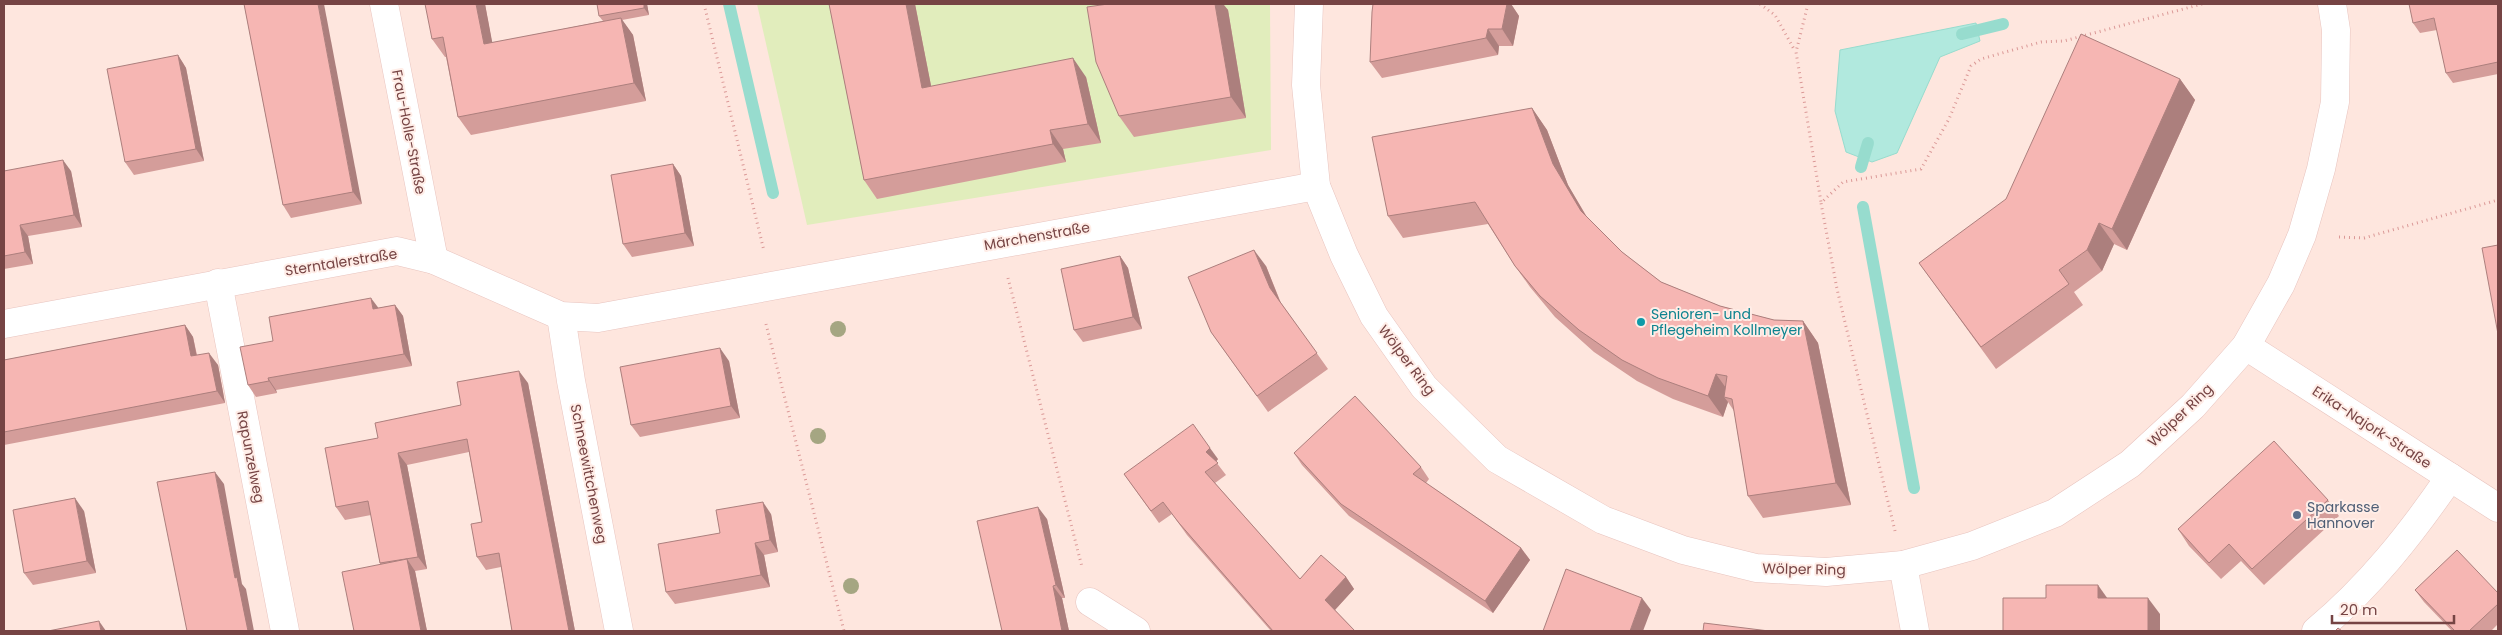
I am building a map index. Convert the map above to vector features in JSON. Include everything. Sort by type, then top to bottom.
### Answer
[{"type":"street","name":"Frau-Holle-Straße","points":[[384,4],[434,260]]},
{"type":"street","name":"Wölper Ring","points":[[1309,4],[1306,85],[1316,186],[1344,255],[1374,316],[1424,387],[1497,459],[1604,520],[1683,550],[1756,568],[1826,572],[1903,566],[1972,546],[2055,513],[2130,464],[2193,406],[2246,346],[2281,284],[2302,235],[2321,169],[2335,102],[2336,30],[2332,4]]},
{"type":"street","name":"Märchenstraße","points":[[765,288],[999,243],[1316,186]]},
{"type":"street","name":"Sterntalerstraße","points":[[4,324],[398,251],[434,260],[561,316],[598,318],[765,288]]},
{"type":"street","name":"Rapunzelweg","points":[[218,283],[285,631]]},
{"type":"street","name":"Schneewittchenweg","points":[[561,316],[571,381],[619,631]]},
{"type":"street","name":"Erika-Najork-Straße","points":[[2246,346],[2498,508]]},
{"type":"street","points":[[2316,631],[2346,606],[2411,534],[2450,477]]},
{"type":"street","points":[[1903,566],[1915,631]]},
{"type":"street","points":[[1090,602],[1136,631]]},
{"type":"path","points":[[704,4],[765,288],[776,370],[844,631]]},
{"type":"path","points":[[1760,4],[1775,15],[1796,52],[1837,289],[1903,566]]},
{"type":"path","points":[[1796,52],[1808,4]]},
{"type":"path","points":[[1821,203],[1843,182],[1920,169],[1949,120],[1971,66],[1981,59],[2041,42],[2064,41],[2202,4]]},
{"type":"path","points":[[2302,235],[2364,238],[2498,200]]},
{"type":"path","points":[[999,243],[1090,602]]},
{"type":"green space","points":[[757,4],[1270,4],[1271,150],[807,225]]},
{"type":"water","points":[[1976,23],[1980,41],[1940,57],[1897,153],[1872,162],[1846,152],[1835,111],[1840,50]]},
{"type":"building","points":[[244,4],[318,4],[353,192],[283,205]]},
{"type":"building","points":[[425,4],[476,4],[484,44],[621,18],[634,83],[458,117],[443,37],[432,39]]},
{"type":"building","points":[[597,4],[644,4],[644,8],[599,16]]},
{"type":"building","points":[[829,4],[906,4],[922,88],[1073,58],[1088,124],[1050,130],[1053,144],[864,180]]},
{"type":"building","points":[[1108,4],[1215,4],[1231,97],[1119,116],[1096,62],[1087,7]]},
{"type":"building","points":[[1373,4],[1507,4],[1502,29],[1488,29],[1486,38],[1370,62]]},
{"type":"building","points":[[2409,4],[2498,4],[2498,62],[2446,73],[2434,18],[2413,23]]},
{"type":"building","points":[[2081,34],[2180,79],[2112,229],[2099,223],[2087,250],[2059,270],[2069,284],[1981,347],[1919,263],[2006,199]]},
{"type":"building","points":[[178,55],[196,149],[125,162],[107,69]]},
{"type":"building","name":"Senioren- und Pflegeheim Kollmeyer","points":[[1532,108],[1553,164],[1581,211],[1622,252],[1661,282],[1720,306],[1774,320],[1803,321],[1836,483],[1748,496],[1732,399],[1724,397],[1727,376],[1716,374],[1708,396],[1658,378],[1622,360],[1579,330],[1540,296],[1515,266],[1475,202],[1388,216],[1372,137]]},
{"type":"building","points":[[63,160],[74,215],[20,225],[25,252],[4,256],[4,171]]},
{"type":"building","points":[[673,164],[685,233],[623,244],[611,175]]},
{"type":"building","points":[[2498,245],[2498,334],[2482,248]]},
{"type":"building","points":[[1254,250],[1270,288],[1317,353],[1257,396],[1211,332],[1188,277]]},
{"type":"building","points":[[1120,256],[1133,317],[1074,330],[1061,269]]},
{"type":"building","points":[[371,298],[373,309],[395,305],[404,354],[268,378],[269,381],[248,385],[240,347],[273,341],[269,317]]},
{"type":"building","points":[[185,325],[191,356],[209,353],[217,391],[4,432],[4,360]]},
{"type":"building","points":[[720,348],[731,406],[631,425],[620,367]]},
{"type":"building","points":[[519,371],[569,631],[512,631],[499,553],[477,557],[471,524],[482,522],[467,439],[398,453],[418,557],[380,563],[368,501],[336,507],[325,448],[378,438],[375,423],[461,405],[457,382]]},
{"type":"building","points":[[1355,396],[1421,467],[1413,474],[1521,548],[1485,601],[1341,504],[1294,453]]},
{"type":"building","points":[[1193,424],[1210,448],[1206,452],[1218,463],[1205,472],[1300,579],[1321,555],[1346,577],[1325,600],[1355,631],[1273,631],[1163,502],[1151,511],[1124,474]]},
{"type":"building","points":[[2274,441],[2328,500],[2252,569],[2229,544],[2209,563],[2178,529]]},
{"type":"building","points":[[215,472],[235,578],[237,577],[248,631],[187,631],[157,482]]},
{"type":"building","points":[[75,498],[87,561],[24,573],[13,510]]},
{"type":"building","points":[[763,502],[770,540],[755,543],[761,575],[666,592],[658,544],[720,533],[716,510]]},
{"type":"building","points":[[1038,507],[1056,585],[1053,586],[1062,631],[1002,631],[977,521]]},
{"type":"building","points":[[2457,550],[2498,593],[2498,604],[2469,631],[2455,631],[2415,590]]},
{"type":"building","points":[[407,559],[421,631],[354,631],[342,572]]},
{"type":"building","points":[[1566,569],[1642,598],[1630,631],[1543,631]]},
{"type":"building","points":[[2046,585],[2098,585],[2098,598],[2148,598],[2148,631],[2003,631],[2003,598],[2046,598]]},
{"type":"building","points":[[99,621],[101,631],[48,631]]},
{"type":"building","points":[[1704,623],[1769,631],[1703,631]]},
{"type":"waterway","points":[[729,4],[773,193]]},
{"type":"waterway","points":[[1962,34],[2003,24]]},
{"type":"waterway","points":[[1861,167],[1868,143]]},
{"type":"waterway","points":[[1863,207],[1914,488]]},
{"type":"place","name":"Senioren- und Pflegeheim Kollmeyer","points":[[1641,322]]},
{"type":"place","name":"Sparkasse Hannover","points":[[2297,515]]}]
